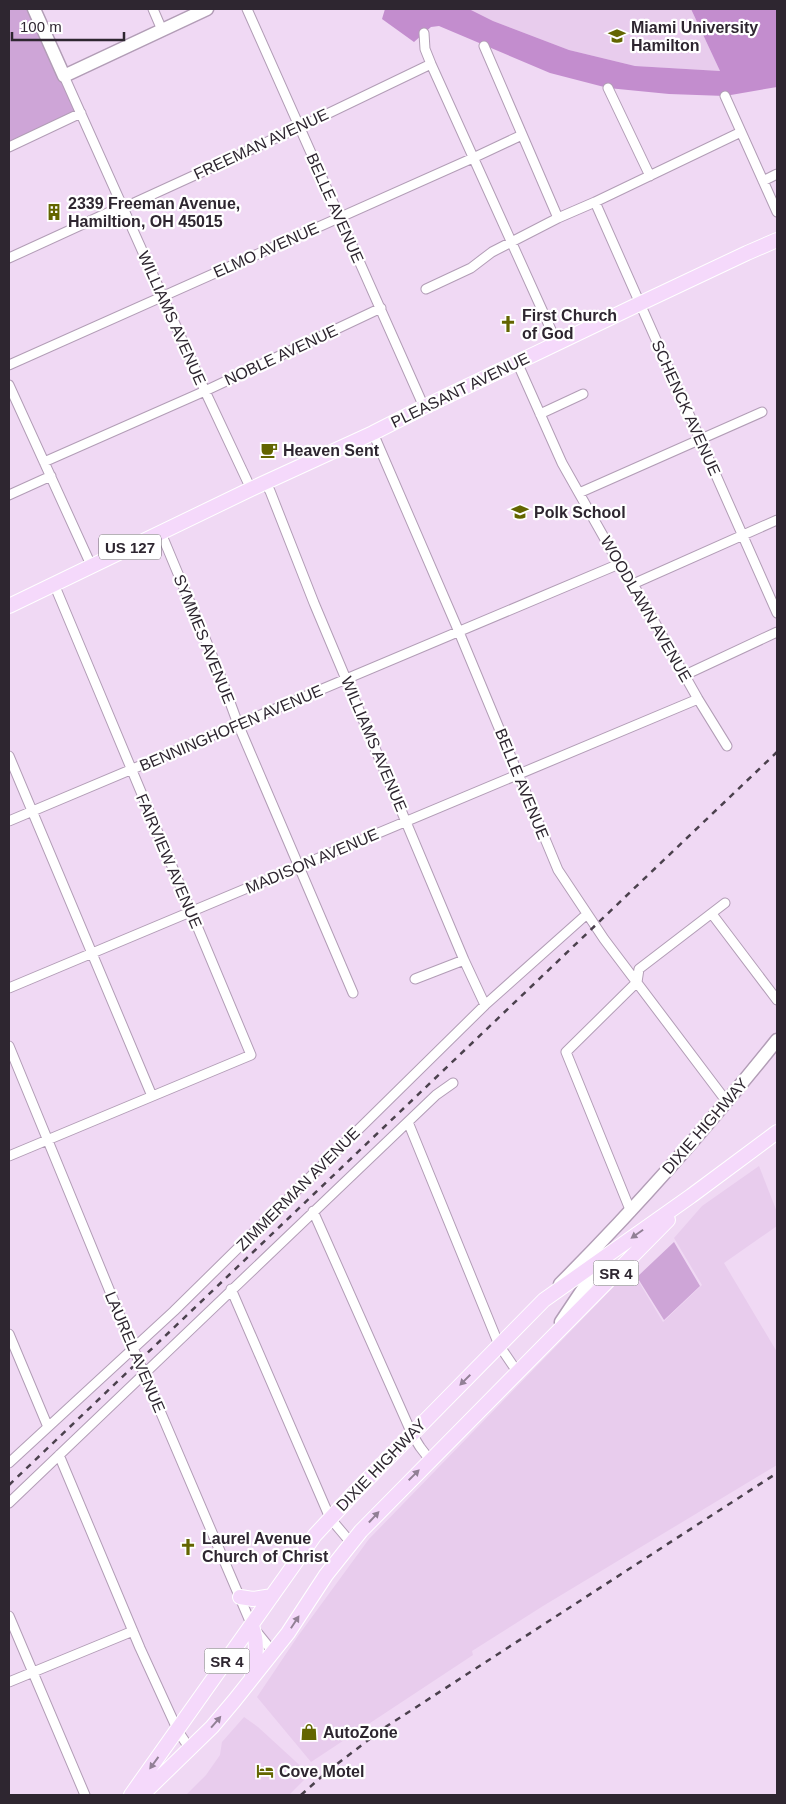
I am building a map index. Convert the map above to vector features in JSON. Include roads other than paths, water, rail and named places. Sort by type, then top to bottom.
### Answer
[{"type":"main road","name":"PLEASANT AVENUE","points":[[9,606],[91,565],[777,240]]},
{"type":"main road","name":"SR 4","points":[[544,1300],[691,1196],[777,1132]]},
{"type":"main road","name":"SR 4","points":[[541,1350],[691,1196]]},
{"type":"main road","name":"DIXIE HIGHWAY","points":[[131,1795],[315,1535],[544,1300]]},
{"type":"main road","name":"DIXIE HIGHWAY","points":[[142,1795],[212,1727],[251,1680],[288,1633],[326,1575],[361,1531],[541,1350]]},
{"type":"main road","points":[[240,1597],[253,1599],[272,1596]]},
{"type":"main road","points":[[251,1680],[257,1651],[257,1640],[252,1626]]},
{"type":"street","name":"WILLIAMS AVENUE","points":[[34,9],[205,391],[251,489]]},
{"type":"street","points":[[153,9],[162,30]]},
{"type":"street","points":[[64,76],[207,9]]},
{"type":"street","name":"BELLE AVENUE","points":[[247,9],[424,407]]},
{"type":"street","points":[[424,33],[424,49],[430,64],[557,343]]},
{"type":"street","points":[[484,46],[558,218]]},
{"type":"street","name":"FREEMAN AVENUE","points":[[9,258],[300,127],[430,64]]},
{"type":"street","points":[[608,88],[650,176]]},
{"type":"street","points":[[725,96],[777,212]]},
{"type":"street","points":[[9,147],[81,113]]},
{"type":"street","points":[[426,289],[470,268],[492,252],[558,218],[741,132]]},
{"type":"street","name":"ELMO AVENUE","points":[[9,365],[473,158],[522,134]]},
{"type":"street","points":[[763,181],[777,174]]},
{"type":"street","name":"SCHENCK AVENUE","points":[[595,202],[777,614]]},
{"type":"street","name":"NOBLE AVENUE","points":[[44,462],[205,391],[381,308]]},
{"type":"street","name":"WOODLAWN AVENUE","points":[[517,362],[562,463],[698,699],[728,746]]},
{"type":"street","points":[[9,386],[91,565]]},
{"type":"street","points":[[540,414],[583,394]]},
{"type":"street","points":[[579,493],[762,412]]},
{"type":"street","name":"BELLE AVENUE","points":[[373,433],[459,632],[558,870],[636,982],[727,1102]]},
{"type":"street","points":[[9,495],[51,476]]},
{"type":"street","name":"WILLIAMS AVENUE","points":[[265,483],[270,491],[314,603],[464,960],[485,1004]]},
{"type":"street","points":[[633,584],[777,520]]},
{"type":"street","name":"SYMMES AVENUE","points":[[161,533],[217,667],[238,724],[353,993]]},
{"type":"street","name":"BENNINGHOFEN AVENUE","points":[[9,821],[619,564]]},
{"type":"street","name":"FAIRVIEW AVENUE","points":[[54,584],[252,1055],[152,1096]]},
{"type":"street","points":[[685,675],[777,632]]},
{"type":"street","name":"MADISON AVENUE","points":[[9,988],[698,699]]},
{"type":"street","points":[[9,756],[152,1096],[9,1156]]},
{"type":"street","points":[[631,1212],[566,1052],[636,982],[639,969],[725,903]]},
{"type":"street","name":"ZIMMERMAN AVENUE","points":[[9,1463],[134,1350],[485,1004],[587,914]]},
{"type":"street","points":[[712,914],[777,1000]]},
{"type":"street","points":[[415,979],[464,960]]},
{"type":"street","name":"DIXIE HIGHWAY","points":[[544,1300],[631,1212],[727,1102],[777,1040]]},
{"type":"street","name":"LAUREL AVENUE","points":[[9,1046],[144,1374],[252,1626],[273,1652]]},
{"type":"street","name":"ZIMMERMAN AVENUE","points":[[9,1503],[313,1211],[436,1095],[453,1083]]},
{"type":"street","points":[[408,1122],[499,1345],[518,1373]]},
{"type":"street","points":[[313,1211],[412,1434],[430,1460]]},
{"type":"street","name":"DIXIE HIGHWAY","points":[[541,1350],[579,1297],[631,1212]]},
{"type":"street","points":[[231,1289],[330,1518],[352,1544]]},
{"type":"street","points":[[9,1334],[48,1427]]},
{"type":"street","points":[[59,1455],[132,1631],[178,1731],[190,1749]]},
{"type":"street","points":[[9,1616],[85,1795]]},
{"type":"street","points":[[9,1682],[132,1631]]},
{"type":"railway","points":[[9,1485],[777,752]]},
{"type":"railway","points":[[301,1795],[328,1771],[384,1728],[777,1473]]},
{"type":"place","name":"Miami University Hamilton","points":[[617,36]]},
{"type":"place","name":"2339 Freeman Avenue, Hamiltion, OH 45015","points":[[54,212]]},
{"type":"place","name":"First Church of God","points":[[508,324]]},
{"type":"place","name":"Heaven Sent","points":[[269,450]]},
{"type":"place","name":"Polk School","points":[[520,512]]},
{"type":"place","name":"Laurel Avenue Church of Christ","points":[[188,1547]]},
{"type":"place","name":"AutoZone","points":[[309,1732]]},
{"type":"place","name":"Cove Motel","points":[[265,1771]]}]
